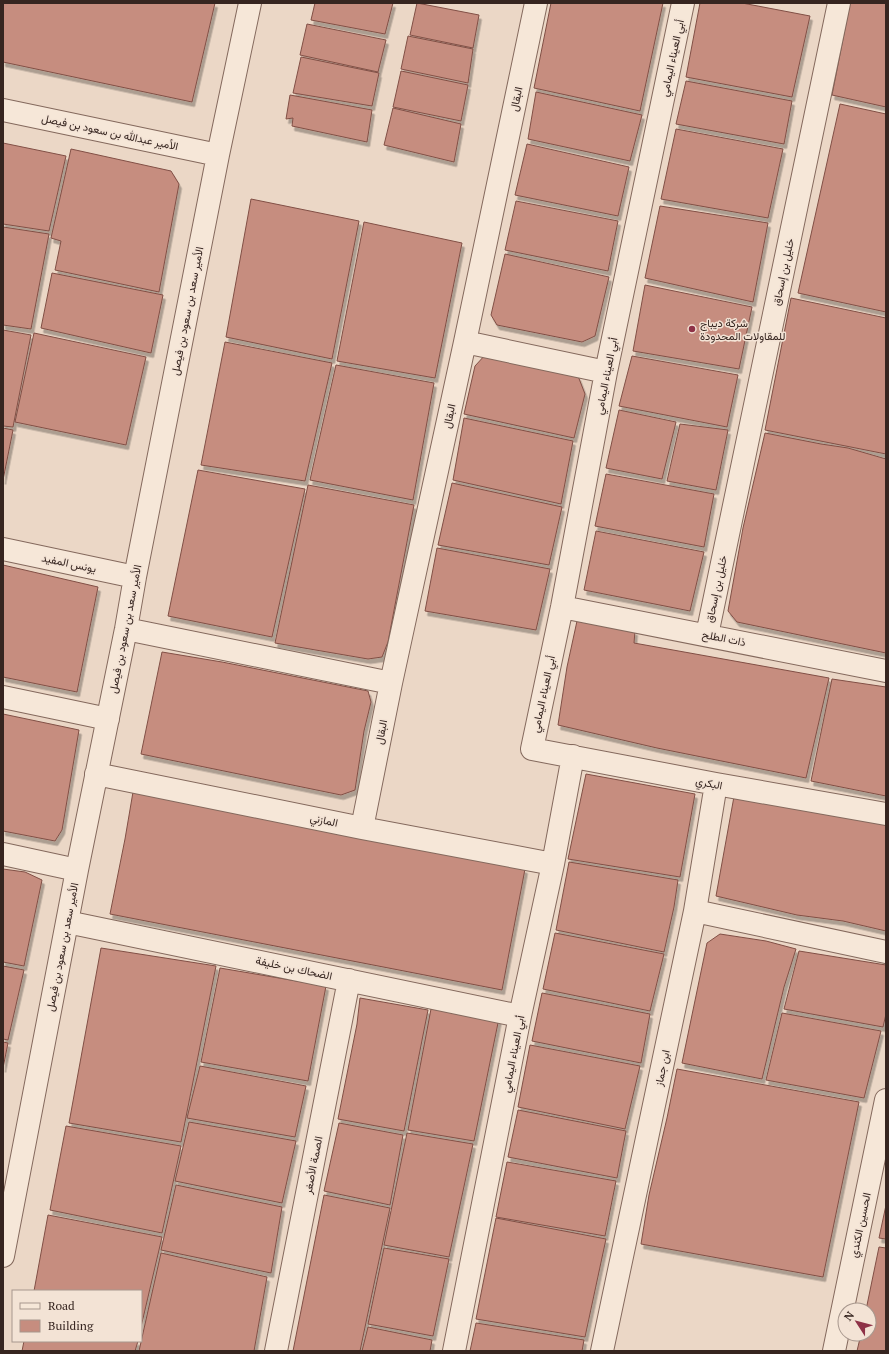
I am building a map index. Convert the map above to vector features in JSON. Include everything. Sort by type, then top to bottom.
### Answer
[{"type":"street","name":"الأمير سعد بن سعود بن فيصل","points":[[3,1256],[68,922],[76,870],[126,629],[135,576],[218,155],[250,3]]},
{"type":"street","name":"البقال","points":[[362,828],[391,683],[466,342],[536,3]]},
{"type":"street","name":"أبي العيناء اليمامي","points":[[532,749],[562,607],[606,372],[683,3]]},
{"type":"street","name":"خليل بن إسحاق","points":[[707,635],[839,3]]},
{"type":"street","name":"الأمير عبدالله بن سعود بن فيصل","points":[[3,110],[218,155]]},
{"type":"street","points":[[466,342],[606,372]]},
{"type":"street","name":"يونس المفيد","points":[[3,549],[135,576]]},
{"type":"street","name":"ذات الطلح","points":[[562,607],[886,670]]},
{"type":"street","points":[[126,629],[391,683]]},
{"type":"street","points":[[3,697],[108,718]]},
{"type":"street","name":"البكري","points":[[532,749],[886,814]]},
{"type":"street","name":"أبي العيناء اليمامي","points":[[454,1351],[520,1016],[553,864],[573,756]]},
{"type":"street","name":"المازني","points":[[96,774],[362,828],[553,864]]},
{"type":"street","name":"ابن جماز","points":[[602,1351],[695,911],[716,784]]},
{"type":"street","points":[[3,854],[76,870]]},
{"type":"street","points":[[695,911],[886,952]]},
{"type":"street","name":"الضحاك بن خليفة","points":[[68,922],[520,1016]]},
{"type":"street","name":"الصمة الأصغر","points":[[276,1351],[349,980]]},
{"type":"street","name":"الحسين الكندي","points":[[834,1351],[886,1100]]},
{"type":"building","points":[[3,3],[215,3],[192,102],[3,62]]},
{"type":"building","points":[[315,3],[393,3],[385,34],[311,20]]},
{"type":"building","points":[[417,3],[479,15],[473,48],[410,35]]},
{"type":"building","points":[[551,3],[663,3],[640,111],[534,88]]},
{"type":"building","points":[[700,3],[742,3],[810,16],[792,97],[686,77]]},
{"type":"building","points":[[850,3],[886,3],[886,107],[832,95]]},
{"type":"building","points":[[307,24],[386,40],[378,72],[300,55]]},
{"type":"building","points":[[408,36],[473,49],[468,83],[401,69]]},
{"type":"building","points":[[301,57],[379,73],[372,106],[293,93]]},
{"type":"building","points":[[401,71],[468,85],[461,121],[393,107]]},
{"type":"building","points":[[686,81],[792,101],[784,144],[676,124]]},
{"type":"building","points":[[536,92],[642,115],[630,161],[528,139]]},
{"type":"building","points":[[290,95],[372,110],[367,142],[292,126],[293,118],[286,119]]},
{"type":"building","points":[[840,104],[886,114],[886,312],[798,293]]},
{"type":"building","points":[[393,108],[461,124],[454,162],[384,145]]},
{"type":"building","points":[[676,129],[783,149],[768,218],[661,199]]},
{"type":"building","points":[[3,143],[66,156],[49,231],[3,224]]},
{"type":"building","points":[[527,144],[629,167],[618,216],[515,195]]},
{"type":"building","points":[[71,149],[171,171],[179,184],[159,292],[55,270],[61,241],[51,238]]},
{"type":"building","points":[[251,199],[359,221],[332,359],[226,337]]},
{"type":"building","points":[[516,201],[618,221],[608,271],[505,250]]},
{"type":"building","points":[[660,206],[768,223],[753,302],[645,278]]},
{"type":"building","points":[[364,222],[462,243],[435,378],[337,361]]},
{"type":"building","points":[[3,227],[49,234],[31,329],[3,325]]},
{"type":"building","points":[[505,254],[609,277],[595,336],[582,342],[497,325],[491,315]]},
{"type":"building","points":[[52,273],[163,295],[151,353],[41,328]]},
{"type":"building","name":"شركة ديباج للمقاولات المحدودة","points":[[645,285],[752,307],[739,369],[633,351]]},
{"type":"building","points":[[791,298],[886,318],[886,454],[765,430]]},
{"type":"building","points":[[3,330],[31,335],[13,427],[3,426]]},
{"type":"building","points":[[34,333],[146,357],[126,445],[15,422]]},
{"type":"building","points":[[225,342],[332,363],[305,481],[201,465]]},
{"type":"building","points":[[486,354],[578,376],[585,394],[574,438],[464,414],[475,366]]},
{"type":"building","points":[[632,356],[738,375],[727,427],[619,406]]},
{"type":"building","points":[[336,365],[434,383],[413,500],[310,480]]},
{"type":"building","points":[[619,410],[676,422],[662,479],[606,468]]},
{"type":"building","points":[[464,418],[573,441],[561,504],[453,480]]},
{"type":"building","points":[[680,424],[728,430],[716,490],[667,481]]},
{"type":"building","points":[[3,428],[13,430],[3,480]]},
{"type":"building","points":[[765,433],[848,448],[886,459],[886,653],[737,622],[728,611],[743,528]]},
{"type":"building","points":[[198,470],[305,489],[272,637],[168,616]]},
{"type":"building","points":[[606,474],[714,494],[704,547],[595,526]]},
{"type":"building","points":[[452,483],[562,507],[549,565],[438,545]]},
{"type":"building","points":[[308,485],[414,505],[388,642],[382,657],[368,659],[275,643]]},
{"type":"building","points":[[596,531],[704,552],[690,611],[584,590]]},
{"type":"building","points":[[437,548],[550,569],[536,630],[425,611]]},
{"type":"building","points":[[3,565],[98,587],[77,692],[3,677]]},
{"type":"building","points":[[577,621],[635,631],[634,643],[829,678],[806,778],[657,748],[558,725],[567,667]]},
{"type":"building","points":[[162,652],[222,662],[368,691],[371,702],[364,731],[355,790],[341,795],[141,754]]},
{"type":"building","points":[[832,679],[886,687],[886,796],[811,781]]},
{"type":"building","points":[[3,714],[79,730],[62,830],[55,841],[3,831]]},
{"type":"building","points":[[586,774],[695,794],[680,877],[568,859]]},
{"type":"building","points":[[735,791],[886,821],[886,931],[843,921],[797,915],[716,896]]},
{"type":"building","points":[[133,792],[525,869],[502,990],[110,914]]},
{"type":"building","points":[[569,862],[678,880],[674,907],[664,952],[556,930]]},
{"type":"building","points":[[3,869],[25,872],[42,880],[24,966],[3,962]]},
{"type":"building","points":[[555,933],[664,954],[650,1011],[543,989]]},
{"type":"building","points":[[720,934],[766,941],[796,949],[784,987],[762,1079],[682,1063],[707,943]]},
{"type":"building","points":[[101,948],[216,966],[181,1142],[69,1123]]},
{"type":"building","points":[[799,951],[886,965],[886,1014],[883,1027],[784,1009]]},
{"type":"building","points":[[3,966],[24,970],[8,1040],[3,1039]]},
{"type":"building","points":[[220,968],[326,986],[308,1081],[201,1062]]},
{"type":"building","points":[[542,993],[650,1014],[641,1063],[532,1041]]},
{"type":"building","points":[[360,998],[428,1010],[404,1131],[338,1119],[357,1024]]},
{"type":"building","points":[[431,1009],[499,1018],[474,1141],[408,1130]]},
{"type":"building","points":[[782,1013],[881,1031],[864,1098],[766,1080]]},
{"type":"building","points":[[3,1042],[8,1043],[3,1068]]},
{"type":"building","points":[[530,1045],[640,1066],[625,1129],[518,1107]]},
{"type":"building","points":[[200,1066],[306,1086],[295,1137],[187,1118]]},
{"type":"building","points":[[677,1069],[859,1102],[823,1277],[641,1244],[649,1195]]},
{"type":"building","points":[[518,1110],[626,1131],[617,1178],[508,1157]]},
{"type":"building","points":[[189,1122],[296,1141],[282,1203],[175,1181]]},
{"type":"building","points":[[339,1123],[403,1135],[390,1205],[324,1191]]},
{"type":"building","points":[[66,1126],[181,1146],[162,1233],[50,1210]]},
{"type":"building","points":[[407,1133],[473,1144],[449,1257],[384,1245]]},
{"type":"building","points":[[507,1162],[616,1181],[605,1236],[496,1217]]},
{"type":"building","points":[[176,1185],[282,1207],[271,1273],[161,1250]]},
{"type":"building","points":[[324,1195],[390,1208],[360,1351],[293,1351]]},
{"type":"building","points":[[886,1205],[886,1239],[879,1238]]},
{"type":"building","points":[[48,1215],[162,1237],[142,1323],[142,1290],[34,1290]]},
{"type":"building","points":[[496,1218],[606,1239],[585,1337],[476,1319]]},
{"type":"building","points":[[879,1247],[886,1248],[886,1351],[857,1351],[859,1342],[877,1342],[877,1302],[868,1302]]},
{"type":"building","points":[[384,1248],[449,1259],[433,1336],[368,1324]]},
{"type":"building","points":[[161,1253],[267,1277],[254,1351],[139,1351]]},
{"type":"building","points":[[476,1323],[584,1340],[582,1351],[470,1351]]},
{"type":"building","points":[[368,1327],[432,1340],[430,1351],[362,1351]]},
{"type":"building","points":[[24,1342],[138,1342],[135,1351],[22,1351]]},
{"type":"place","name":"شركة ديباج للمقاولات المحدودة","points":[[692,329]]}]
